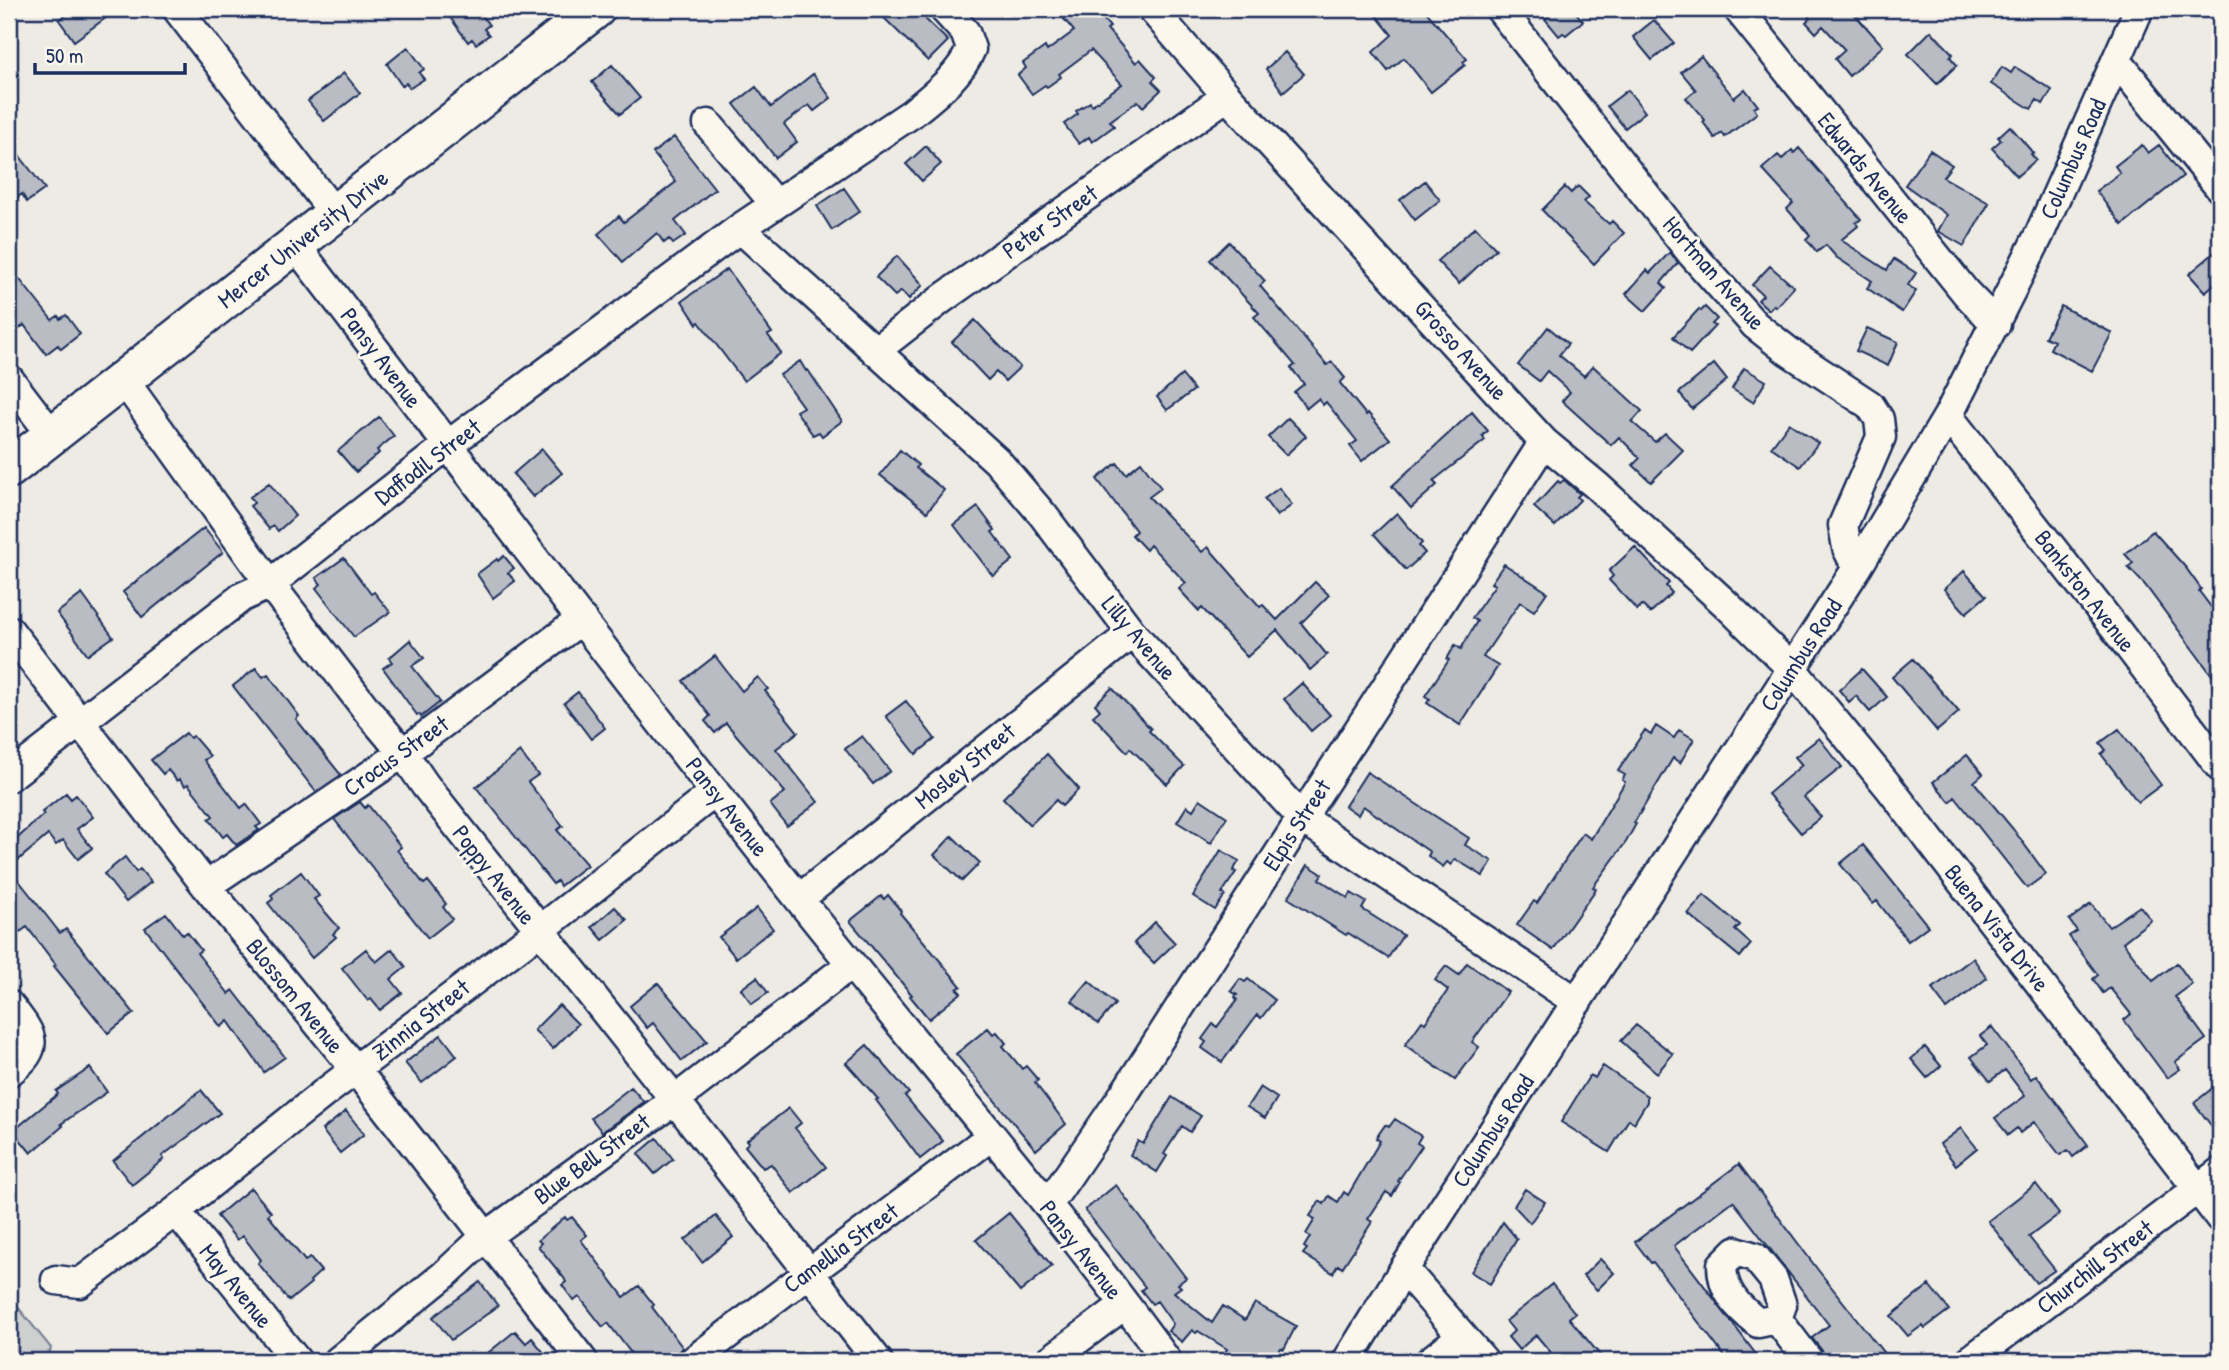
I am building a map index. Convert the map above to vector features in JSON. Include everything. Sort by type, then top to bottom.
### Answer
[{"type":"main road","name":"Mercer University Drive","points":[[9,468],[596,9]]},
{"type":"street","points":[[177,9],[334,213]]},
{"type":"street","name":"Daffodil Street","points":[[9,777],[242,597],[270,584],[448,445],[740,228],[927,102],[965,61],[971,49],[965,32],[944,9]]},
{"type":"street","name":"Grosso Avenue","points":[[1152,9],[1227,96],[1544,442],[1597,486],[1727,605],[1792,669]]},
{"type":"street","name":"Hortman Avenue","points":[[1500,9],[1692,254],[1755,325],[1788,351],[1870,405],[1879,419],[1881,437],[1843,525],[1847,548],[1857,568]]},
{"type":"street","name":"Edwards Avenue","points":[[1738,9],[1966,293],[1996,324]]},
{"type":"street","name":"Columbus Road","points":[[1347,1361],[1857,568],[1948,416],[2039,236],[2139,9]]},
{"type":"street","points":[[2117,61],[2220,188]]},
{"type":"street","name":"Peter Street","points":[[876,351],[943,298],[1227,96]]},
{"type":"street","points":[[708,124],[775,204]]},
{"type":"street","name":"Lilly Avenue","points":[[740,228],[997,461],[1043,515],[1132,633],[1302,818],[1577,1002]]},
{"type":"street","name":"Pansy Avenue","points":[[296,246],[715,792],[1048,1205],[1167,1361]]},
{"type":"street","points":[[9,379],[51,434]]},
{"type":"street","name":"Poppy Avenue","points":[[123,379],[270,584],[878,1361]]},
{"type":"street","name":"Bankston Avenue","points":[[1948,416],[2220,767]]},
{"type":"street","name":"Elpis Street","points":[[1048,1205],[1124,1094],[1544,442]]},
{"type":"street","name":"Crocus Street","points":[[206,886],[403,753],[582,619]]},
{"type":"street","name":"Blossom Avenue","points":[[9,630],[206,886],[356,1070],[583,1361]]},
{"type":"street","name":"Mosley Street","points":[[799,899],[1132,633]]},
{"type":"street","name":"Buena Vista Drive","points":[[1792,669],[1888,786],[2220,1218]]},
{"type":"street","name":"Zinnia Street","points":[[56,1280],[80,1283],[512,949],[539,931],[715,792]]},
{"type":"street","name":"Blue Bell Street","points":[[338,1361],[444,1275],[485,1237],[675,1100],[851,964]]},
{"type":"street","points":[[9,1005],[25,1027],[31,1041],[31,1049],[22,1062],[9,1072]]},
{"type":"street","name":"Camellia Street","points":[[693,1361],[991,1136]]},
{"type":"street","name":"Churchill Street","points":[[1969,1361],[2220,1172]]},
{"type":"street","name":"May Avenue","points":[[176,1211],[296,1361]]},
{"type":"street","points":[[1404,1269],[1485,1361]]},
{"type":"street","points":[[1049,1361],[1124,1305]]},
{"type":"street","points":[[1777,1320],[1809,1361]]},
{"type":"street","points":[[1430,1361],[1462,1336]]},
{"type":"shaded area","points":[[9,1296],[51,1348],[47,1361],[9,1361]]},
{"type":"building","points":[[75,9],[118,9],[74,41],[59,20]]},
{"type":"building","points":[[444,9],[477,9],[489,25],[484,29],[489,35],[476,44],[472,39],[468,42]]},
{"type":"building","points":[[875,9],[915,9],[948,41],[928,61]]},
{"type":"building","points":[[1075,9],[1095,9],[1110,27],[1107,29],[1136,63],[1140,59],[1156,77],[1152,81],[1161,90],[1143,107],[1138,101],[1110,121],[1114,126],[1092,142],[1089,137],[1079,144],[1064,124],[1078,114],[1076,111],[1090,102],[1092,105],[1122,84],[1091,50],[1059,74],[1061,77],[1032,94],[1018,75],[1026,68],[1023,63],[1045,47],[1047,51],[1074,31],[1063,18]]},
{"type":"building","points":[[1371,9],[1424,9],[1467,59],[1463,62],[1465,65],[1431,92],[1404,58],[1388,71],[1373,52],[1392,35]]},
{"type":"building","points":[[1557,9],[1573,9],[1583,21],[1566,35],[1563,33],[1559,36],[1545,19]]},
{"type":"building","points":[[1802,9],[1850,9],[1883,46],[1849,76],[1835,59],[1845,50],[1823,26],[1816,33],[1806,22],[1810,18]]},
{"type":"building","points":[[1654,20],[1674,43],[1652,60],[1633,37]]},
{"type":"building","points":[[1931,31],[1953,54],[1950,57],[1957,65],[1937,84],[1908,54]]},
{"type":"building","points":[[408,47],[424,69],[419,73],[424,79],[410,88],[406,83],[402,86],[387,64]]},
{"type":"building","points":[[1285,52],[1304,74],[1283,92],[1266,69]]},
{"type":"building","points":[[1701,56],[1734,98],[1745,89],[1758,106],[1754,108],[1757,113],[1725,137],[1722,133],[1715,138],[1703,122],[1705,120],[1686,98],[1696,90],[1681,72]]},
{"type":"building","points":[[612,65],[640,98],[620,114],[592,82]]},
{"type":"building","points":[[2002,67],[2011,73],[2015,67],[2052,90],[2043,104],[2037,100],[2031,109],[1991,84]]},
{"type":"building","points":[[344,73],[360,93],[324,121],[308,101]]},
{"type":"building","points":[[813,74],[831,98],[814,111],[809,105],[784,124],[797,142],[776,158],[734,104],[756,87],[771,107]]},
{"type":"building","points":[[1628,90],[1645,112],[1625,128],[1607,106]]},
{"type":"building","points":[[2010,126],[2036,160],[2017,176],[1992,148],[2001,140],[1998,137]]},
{"type":"building","points":[[674,137],[715,189],[675,221],[686,235],[673,244],[669,239],[664,243],[657,233],[623,262],[598,234],[619,216],[624,222],[676,182],[653,153]]},
{"type":"building","points":[[9,142],[45,189],[27,202],[22,194],[9,204]]},
{"type":"building","points":[[2142,145],[2148,153],[2159,145],[2183,176],[2122,225],[2096,191],[2120,173],[2115,166]]},
{"type":"building","points":[[926,146],[941,164],[922,181],[906,164]]},
{"type":"building","points":[[1799,148],[1861,219],[1856,223],[1858,226],[1841,240],[1887,270],[1894,259],[1916,273],[1908,285],[1916,291],[1902,312],[1867,288],[1872,281],[1836,257],[1826,245],[1817,252],[1806,239],[1810,235],[1787,209],[1793,203],[1762,169],[1778,155],[1782,159],[1792,150],[1794,153]]},
{"type":"building","points":[[1930,150],[1952,165],[1943,177],[1989,203],[1964,246],[1938,231],[1947,215],[1905,185]]},
{"type":"building","points":[[1425,181],[1440,200],[1415,220],[1400,200]]},
{"type":"building","points":[[1578,186],[1589,197],[1584,202],[1609,224],[1612,221],[1624,233],[1594,264],[1542,210],[1565,187],[1571,193]]},
{"type":"building","points":[[844,188],[860,211],[832,230],[817,206]]},
{"type":"building","points":[[1475,227],[1496,249],[1459,284],[1437,261]]},
{"type":"building","points":[[1229,242],[1265,281],[1260,286],[1327,365],[1332,362],[1345,378],[1340,383],[1390,439],[1362,461],[1350,446],[1357,441],[1326,402],[1323,405],[1318,399],[1307,408],[1294,392],[1304,384],[1291,368],[1295,365],[1254,317],[1259,313],[1210,260]]},
{"type":"building","points":[[2220,248],[2220,279],[2205,292],[2189,274]]},
{"type":"building","points":[[1670,252],[1678,263],[1661,283],[1666,288],[1645,311],[1626,294],[1647,270],[1650,273]]},
{"type":"building","points":[[897,256],[923,285],[909,299],[901,291],[895,296],[876,277]]},
{"type":"building","points":[[9,266],[52,320],[66,315],[80,334],[61,349],[58,345],[46,354],[24,325],[15,332],[9,323]]},
{"type":"building","points":[[1770,266],[1794,287],[1776,307],[1774,305],[1769,310],[1758,300],[1763,295],[1752,285]]},
{"type":"building","points":[[727,269],[772,333],[768,335],[781,353],[744,381],[699,322],[697,324],[682,301]]},
{"type":"building","points":[[2061,306],[2112,333],[2092,371],[2050,349],[2054,341],[2045,337]]},
{"type":"building","points":[[1705,307],[1717,319],[1712,324],[1715,326],[1690,353],[1673,337],[1699,309],[1701,311]]},
{"type":"building","points":[[975,320],[1020,367],[1005,381],[996,372],[988,380],[952,342]]},
{"type":"building","points":[[1548,327],[1568,344],[1559,355],[1584,376],[1593,366],[1642,411],[1632,422],[1655,442],[1665,433],[1683,450],[1651,482],[1633,465],[1640,458],[1619,437],[1611,445],[1562,401],[1570,392],[1547,371],[1539,381],[1518,365]]},
{"type":"building","points":[[1867,328],[1898,342],[1888,366],[1856,351]]},
{"type":"building","points":[[800,361],[842,421],[822,436],[819,432],[813,435],[796,411],[803,407],[780,375]]},
{"type":"building","points":[[1714,364],[1727,380],[1692,409],[1679,393]]},
{"type":"building","points":[[1744,368],[1766,381],[1753,402],[1732,389]]},
{"type":"building","points":[[1182,375],[1194,390],[1167,410],[1157,397]]},
{"type":"building","points":[[1472,412],[1488,431],[1482,436],[1485,440],[1433,481],[1437,485],[1411,508],[1392,486]]},
{"type":"building","points":[[379,417],[394,436],[356,472],[338,451]]},
{"type":"building","points":[[1288,418],[1306,436],[1286,455],[1268,437]]},
{"type":"building","points":[[1789,423],[1818,443],[1800,467],[1771,447]]},
{"type":"building","points":[[542,449],[562,473],[533,497],[513,474]]},
{"type":"building","points":[[900,450],[918,465],[916,468],[944,490],[927,512],[880,475]]},
{"type":"building","points":[[1141,462],[1161,488],[1149,497],[1202,552],[1208,547],[1260,607],[1263,605],[1277,620],[1315,582],[1329,595],[1301,623],[1327,655],[1310,670],[1277,630],[1247,657],[1202,608],[1199,611],[1179,589],[1186,583],[1150,545],[1146,550],[1132,535],[1136,531],[1097,479],[1117,463],[1126,474]]},
{"type":"building","points":[[1564,480],[1580,494],[1577,497],[1580,500],[1555,526],[1534,507],[1558,481],[1560,483]]},
{"type":"building","points":[[269,483],[295,516],[278,531],[274,526],[269,529],[250,506],[254,503],[250,497]]},
{"type":"building","points":[[1279,488],[1292,505],[1277,516],[1264,499]]},
{"type":"building","points":[[978,507],[1013,560],[993,576],[954,525]]},
{"type":"building","points":[[1397,513],[1422,543],[1419,546],[1425,553],[1406,570],[1374,534]]},
{"type":"building","points":[[204,528],[223,552],[142,617],[123,592]]},
{"type":"building","points":[[2153,531],[2186,568],[2220,619],[2220,686],[2145,585],[2128,567],[2133,563],[2125,554]]},
{"type":"building","points":[[1635,547],[1669,583],[1666,586],[1672,593],[1650,613],[1642,605],[1637,610],[1609,580],[1613,576],[1609,571]]},
{"type":"building","points":[[504,556],[514,568],[508,573],[515,581],[493,598],[477,574]]},
{"type":"building","points":[[344,558],[371,594],[374,592],[390,612],[354,637],[316,588],[321,584],[316,578]]},
{"type":"building","points":[[1504,564],[1547,592],[1534,611],[1520,602],[1483,657],[1498,666],[1460,725],[1427,703],[1430,699],[1425,696],[1449,660],[1447,659],[1455,645],[1461,649],[1477,621],[1472,618],[1495,585],[1491,583]]},
{"type":"building","points":[[1964,571],[1986,596],[1966,613],[1944,589]]},
{"type":"building","points":[[82,594],[113,637],[88,655],[57,613]]},
{"type":"building","points":[[410,640],[424,658],[412,666],[440,702],[421,717],[383,668],[392,662],[389,658]]},
{"type":"building","points":[[715,656],[742,691],[758,677],[768,689],[765,691],[798,732],[776,749],[818,802],[787,826],[770,804],[785,792],[726,723],[715,733],[705,721],[710,716],[683,681]]},
{"type":"building","points":[[1913,659],[1959,712],[1937,731],[1892,677]]},
{"type":"building","points":[[256,668],[263,677],[268,674],[299,716],[296,719],[341,775],[316,792],[233,686]]},
{"type":"building","points":[[1862,669],[1887,697],[1870,712],[1856,696],[1849,702],[1839,690]]},
{"type":"building","points":[[1302,683],[1330,715],[1311,731],[1284,699]]},
{"type":"building","points":[[1112,688],[1184,766],[1167,784],[1130,748],[1127,752],[1093,716],[1100,710],[1095,704]]},
{"type":"building","points":[[578,692],[605,728],[591,739],[564,703]]},
{"type":"building","points":[[906,701],[935,739],[916,754],[886,716]]},
{"type":"building","points":[[1656,726],[1674,738],[1679,730],[1694,739],[1680,763],[1673,758],[1634,823],[1636,824],[1626,842],[1593,887],[1596,889],[1553,950],[1517,925],[1534,901],[1537,903],[1583,833],[1591,839],[1625,782],[1622,780],[1625,775],[1618,771],[1645,730],[1651,734]]},
{"type":"building","points":[[2119,729],[2161,785],[2138,802],[2101,754],[2106,750],[2100,743]]},
{"type":"building","points":[[186,733],[190,738],[193,736],[210,756],[204,760],[241,808],[246,804],[261,824],[256,827],[259,830],[236,845],[227,834],[223,837],[209,819],[213,816],[188,784],[185,786],[179,779],[177,781],[168,770],[163,774],[151,760]]},
{"type":"building","points":[[862,736],[890,771],[873,784],[845,749]]},
{"type":"building","points":[[1819,738],[1842,767],[1804,797],[1821,817],[1801,833],[1768,794],[1802,765],[1795,757]]},
{"type":"building","points":[[520,752],[538,775],[528,782],[563,826],[557,830],[587,865],[560,886],[557,881],[553,884],[476,787]]},
{"type":"building","points":[[1047,754],[1079,789],[1062,806],[1056,800],[1030,825],[1003,798]]},
{"type":"building","points":[[1967,755],[1983,774],[1974,782],[2046,874],[2027,888],[1955,797],[1950,802],[1933,782]]},
{"type":"building","points":[[1367,772],[1469,838],[1465,845],[1492,861],[1483,876],[1455,859],[1451,865],[1447,862],[1443,867],[1428,856],[1430,852],[1363,806],[1358,815],[1345,806]]},
{"type":"building","points":[[66,793],[71,799],[76,795],[93,817],[77,829],[92,848],[78,859],[63,840],[56,845],[48,835],[9,868],[9,846],[44,814],[42,812]]},
{"type":"building","points":[[1200,799],[1227,817],[1211,843],[1177,822],[1187,806],[1193,810]]},
{"type":"building","points":[[360,802],[365,808],[368,805],[401,847],[397,850],[424,884],[428,881],[446,904],[443,907],[452,919],[428,938],[334,819]]},
{"type":"building","points":[[952,836],[980,863],[962,881],[934,855]]},
{"type":"building","points":[[1863,845],[1928,926],[1908,941],[1877,901],[1873,904],[1840,864]]},
{"type":"building","points":[[1221,850],[1239,861],[1233,871],[1236,872],[1222,893],[1225,895],[1215,910],[1193,896]]},
{"type":"building","points":[[125,857],[136,872],[140,869],[151,882],[126,902],[104,874]]},
{"type":"building","points":[[1308,865],[1322,874],[1319,879],[1348,898],[1351,893],[1366,902],[1362,909],[1403,935],[1388,958],[1288,898]]},
{"type":"building","points":[[9,868],[60,933],[66,929],[134,1013],[108,1033],[54,966],[56,965],[27,927],[20,932],[9,917]]},
{"type":"building","points":[[301,872],[319,896],[314,899],[339,928],[333,934],[336,937],[312,958],[268,903],[273,899],[271,895]]},
{"type":"building","points":[[888,895],[961,986],[957,989],[961,993],[929,1019],[850,921],[881,896],[884,899]]},
{"type":"building","points":[[1704,895],[1740,925],[1735,930],[1751,944],[1740,957],[1688,914]]},
{"type":"building","points":[[2091,904],[2109,927],[2140,906],[2151,920],[2123,942],[2153,981],[2177,963],[2192,984],[2175,997],[2206,1039],[2175,1062],[2180,1069],[2167,1078],[2124,1020],[2131,1014],[2110,988],[2103,993],[2093,979],[2098,975],[2069,936],[2077,931],[2069,920]]},
{"type":"building","points":[[615,907],[627,920],[603,940],[592,927]]},
{"type":"building","points":[[757,908],[773,929],[736,958],[719,937]]},
{"type":"building","points":[[166,913],[183,935],[187,932],[201,950],[197,953],[229,994],[233,990],[285,1057],[264,1072],[228,1021],[221,1027],[145,928]]},
{"type":"building","points":[[1155,922],[1175,943],[1154,963],[1134,943]]},
{"type":"building","points":[[366,949],[376,962],[392,949],[406,967],[391,979],[402,993],[380,1010],[371,999],[368,1001],[342,968]]},
{"type":"building","points":[[1973,958],[1987,978],[1947,1009],[1932,989]]},
{"type":"building","points":[[1467,963],[1508,992],[1472,1042],[1479,1047],[1455,1080],[1405,1045],[1422,1021],[1425,1023],[1448,990],[1435,980],[1446,966],[1459,975]]},
{"type":"building","points":[[757,977],[768,993],[752,1004],[741,989]]},
{"type":"building","points":[[1240,979],[1245,982],[1248,979],[1275,1000],[1261,1018],[1257,1015],[1222,1062],[1202,1048],[1206,1042],[1202,1039],[1213,1024],[1217,1027],[1237,1000],[1237,995],[1231,991]]},
{"type":"building","points":[[1089,981],[1115,1004],[1098,1024],[1072,1001]]},
{"type":"building","points":[[658,983],[707,1041],[682,1061],[653,1023],[647,1028],[630,1006]]},
{"type":"building","points":[[559,1005],[578,1024],[553,1049],[534,1030]]},
{"type":"building","points":[[1636,1025],[1673,1054],[1657,1073],[1621,1041]]},
{"type":"building","points":[[1992,1027],[2031,1079],[2036,1075],[2088,1145],[2073,1157],[2068,1150],[2060,1155],[2034,1122],[2020,1133],[2017,1128],[2008,1135],[1995,1118],[2025,1096],[2005,1070],[1990,1081],[1971,1057],[1987,1045],[1980,1036]]},
{"type":"building","points":[[988,1028],[993,1034],[997,1032],[1006,1043],[1003,1046],[1022,1069],[1026,1066],[1038,1080],[1035,1083],[1066,1124],[1036,1150],[956,1054]]},
{"type":"building","points":[[441,1035],[457,1056],[422,1083],[405,1063]]},
{"type":"building","points":[[867,1045],[909,1093],[905,1096],[943,1141],[920,1159],[876,1100],[878,1099],[846,1063]]},
{"type":"building","points":[[1925,1047],[1941,1066],[1927,1078],[1911,1059]]},
{"type":"building","points":[[1603,1066],[1647,1096],[1647,1102],[1634,1123],[1629,1119],[1609,1152],[1561,1122],[1590,1075],[1595,1078]]},
{"type":"building","points":[[90,1068],[107,1092],[61,1124],[63,1126],[31,1153],[13,1131],[58,1094],[56,1091]]},
{"type":"building","points":[[2220,1082],[2220,1137],[2194,1103]]},
{"type":"building","points":[[631,1087],[644,1102],[602,1132],[591,1118]]},
{"type":"building","points":[[1260,1087],[1277,1098],[1265,1118],[1247,1107]]},
{"type":"building","points":[[201,1090],[220,1113],[162,1156],[164,1159],[132,1185],[113,1161]]},
{"type":"building","points":[[1172,1097],[1201,1116],[1190,1132],[1182,1126],[1164,1154],[1167,1156],[1157,1172],[1130,1155],[1138,1141],[1143,1144]]},
{"type":"building","points":[[789,1108],[801,1123],[795,1128],[826,1167],[793,1193],[771,1164],[763,1168],[745,1146],[749,1142],[747,1140]]},
{"type":"building","points":[[346,1111],[364,1134],[340,1153],[322,1130]]},
{"type":"building","points":[[1395,1119],[1421,1136],[1417,1143],[1422,1146],[1398,1181],[1400,1182],[1392,1196],[1386,1192],[1368,1219],[1372,1222],[1342,1268],[1338,1265],[1333,1273],[1303,1254],[1310,1237],[1306,1234],[1315,1219],[1310,1216],[1320,1201],[1324,1204],[1329,1196],[1338,1202],[1344,1192],[1348,1195],[1380,1141],[1376,1138],[1385,1125],[1389,1127]]},
{"type":"building","points":[[1961,1128],[1977,1148],[1956,1165],[1940,1144]]},
{"type":"building","points":[[657,1138],[673,1159],[655,1174],[638,1154]]},
{"type":"building","points":[[1739,1164],[1890,1361],[1825,1361],[1823,1352],[1812,1338],[1829,1325],[1733,1201],[1674,1246],[1761,1361],[1728,1361],[1653,1262],[1651,1263],[1635,1242]]},
{"type":"building","points":[[2036,1184],[2059,1214],[2029,1237],[2055,1270],[2036,1283],[1988,1221]]},
{"type":"building","points":[[1116,1185],[1186,1278],[1178,1284],[1181,1287],[1174,1292],[1212,1323],[1223,1306],[1245,1320],[1255,1303],[1296,1326],[1284,1349],[1281,1348],[1272,1361],[1231,1361],[1223,1356],[1227,1349],[1198,1331],[1196,1333],[1192,1330],[1182,1342],[1168,1331],[1173,1324],[1157,1301],[1152,1304],[1141,1290],[1145,1287],[1085,1210]]},
{"type":"building","points":[[251,1188],[271,1212],[268,1215],[305,1261],[310,1258],[321,1271],[289,1301],[258,1263],[261,1260],[243,1236],[237,1240],[217,1216]]},
{"type":"building","points":[[1525,1189],[1545,1202],[1530,1223],[1514,1206]]},
{"type":"building","points":[[1009,1213],[1052,1266],[1020,1292],[976,1240]]},
{"type":"building","points":[[716,1216],[733,1237],[702,1262],[685,1240]]},
{"type":"building","points":[[565,1217],[567,1220],[572,1217],[587,1235],[581,1240],[624,1297],[639,1286],[683,1348],[665,1361],[637,1361],[608,1323],[603,1327],[579,1297],[574,1301],[562,1285],[566,1282],[564,1278],[538,1246],[541,1243],[538,1240]]},
{"type":"building","points":[[1503,1222],[1517,1239],[1490,1284],[1471,1272]]},
{"type":"building","points":[[1600,1259],[1614,1273],[1597,1290],[1583,1276]]},
{"type":"building","points":[[480,1282],[498,1306],[451,1340],[433,1317]]},
{"type":"building","points":[[1552,1284],[1575,1313],[1569,1318],[1605,1361],[1558,1361],[1536,1335],[1519,1350],[1508,1337],[1514,1331],[1506,1321]]},
{"type":"building","points":[[1929,1285],[1949,1310],[1925,1328],[1923,1325],[1908,1336],[1891,1316]]},
{"type":"building","points":[[515,1331],[526,1343],[532,1338],[545,1354],[539,1359],[541,1361],[478,1361]]}]
